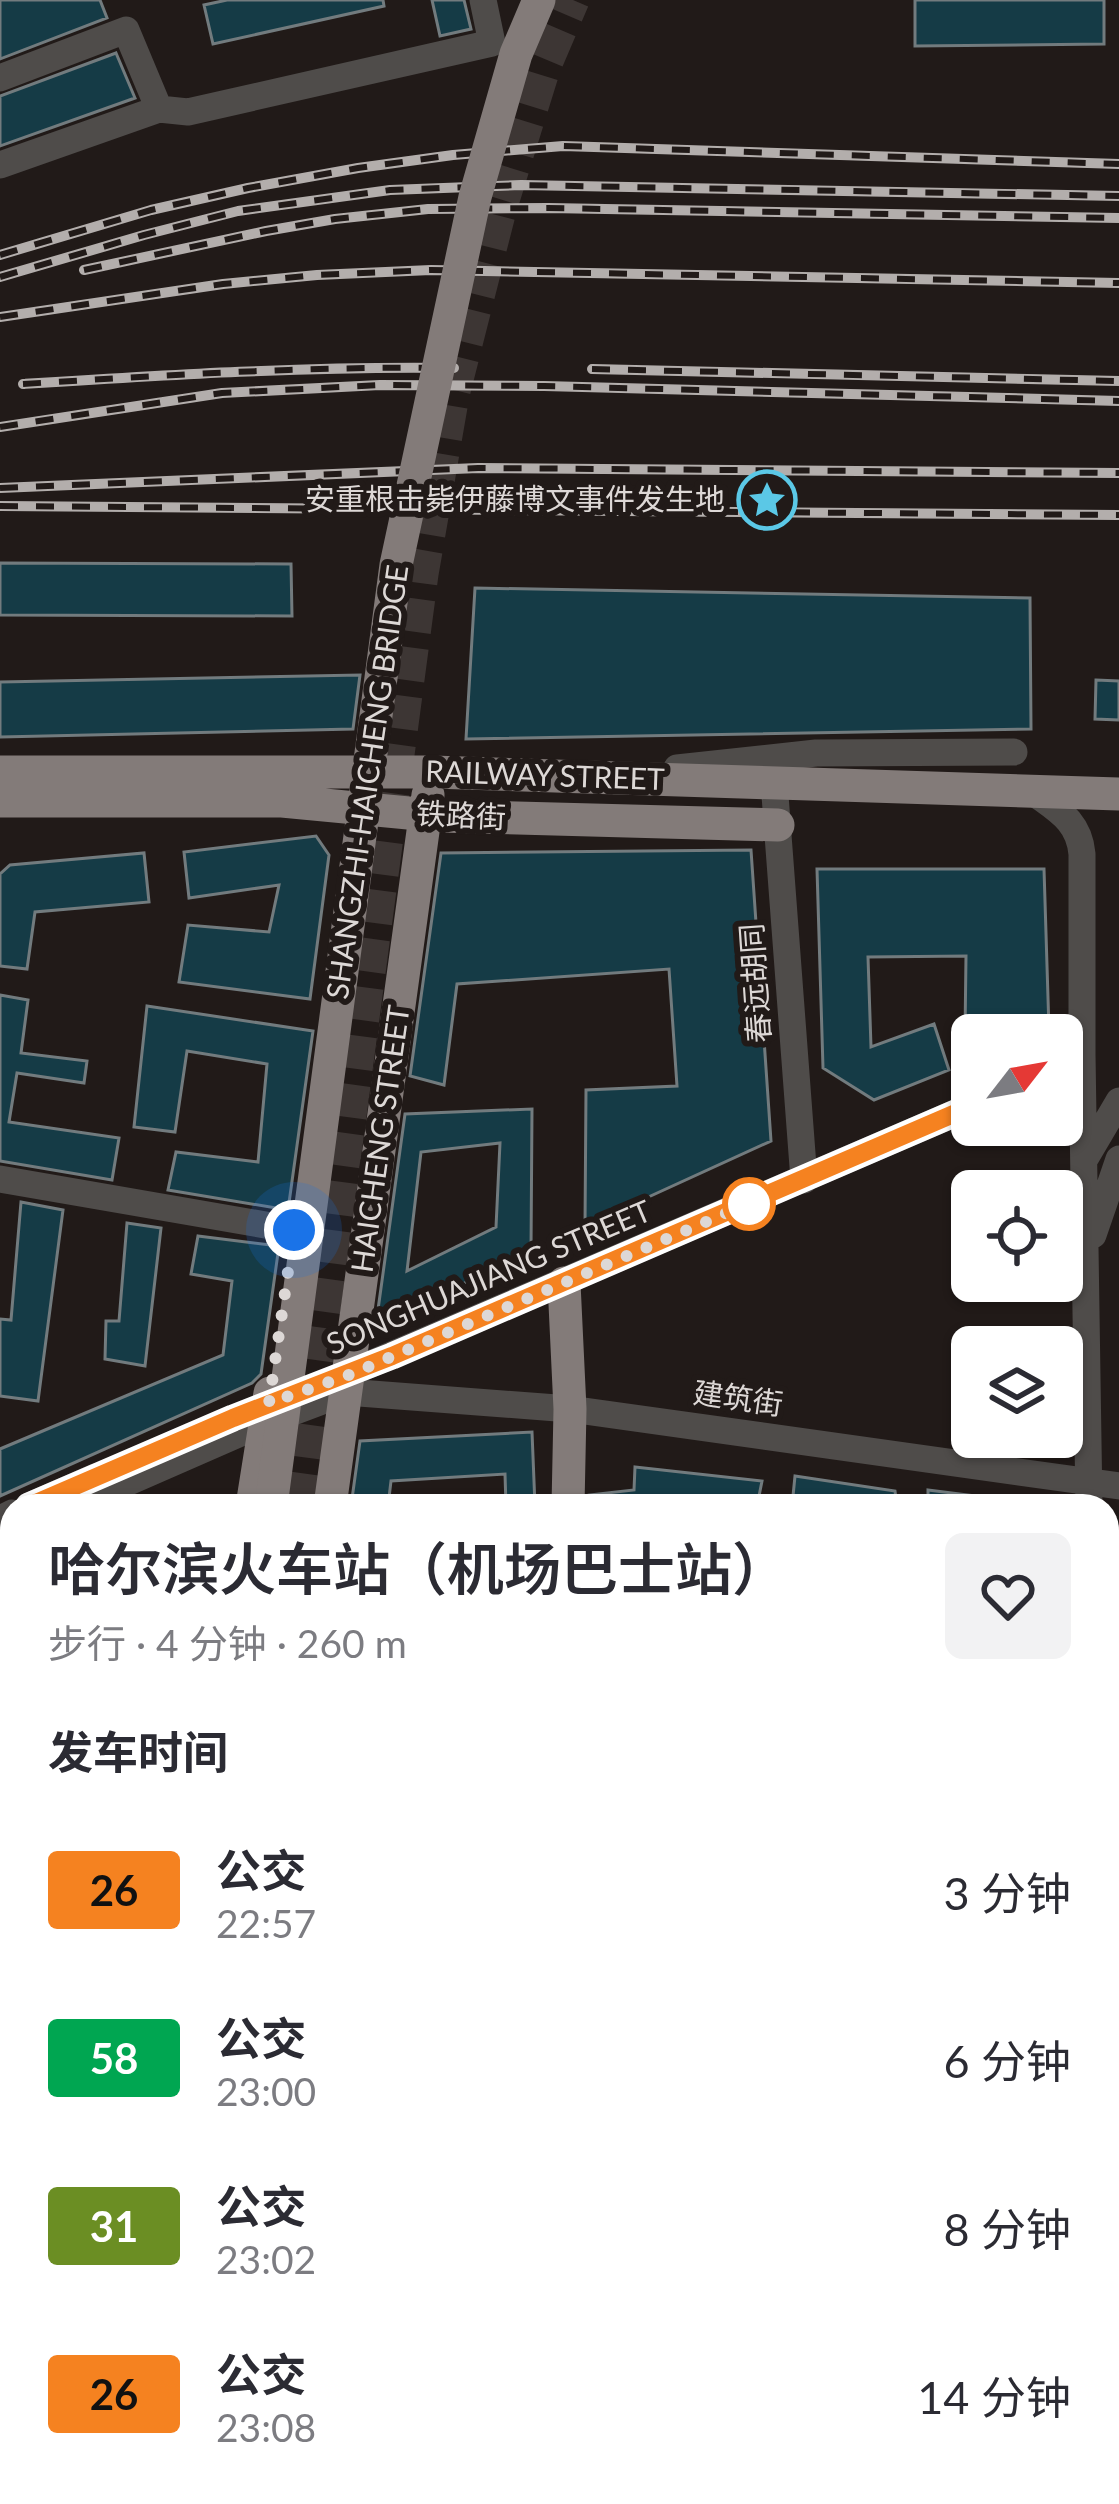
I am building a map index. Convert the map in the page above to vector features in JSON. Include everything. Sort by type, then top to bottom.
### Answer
[{"type":"main road","name":"SHANGZHI-HAICHENG BRIDGE","points":[[273,1494],[396,565],[475,197],[516,54],[539,0]]},
{"type":"main road","name":"RAILWAY STREET","points":[[0,772],[432,772],[1029,789],[1109,796]]},
{"type":"main road","name":"HAICHENG STREET","points":[[332,1494],[432,772]]},
{"type":"main road","points":[[254,1494],[294,1230],[352,773]]},
{"type":"main road","name":"铁路街","points":[[0,801],[282,801],[426,815],[778,825]]},
{"type":"main road","points":[[564,1283],[568,1494]]},
{"type":"street","points":[[0,165],[159,109],[188,112],[492,43],[484,0]]},
{"type":"street","points":[[0,78],[126,30],[159,109]]},
{"type":"street","points":[[583,778],[816,754],[1014,752]]},
{"type":"street","name":"春远胡同","points":[[774,782],[804,1180]]},
{"type":"street","points":[[1029,789],[1070,821],[1081,840],[1074,1014]]},
{"type":"street","points":[[1084,1161],[1119,1101]]},
{"type":"street","name":"SONGHUAJIANG STREET","points":[[59,1494],[347,1383],[804,1180],[951,1107]]},
{"type":"street","points":[[1082,1146],[1089,1494]]},
{"type":"street","points":[[1085,1256],[1119,1159]]},
{"type":"street","points":[[0,1179],[294,1230]]},
{"type":"street","name":"建筑街","points":[[347,1383],[569,1408],[1089,1494],[1119,1486]]},
{"type":"street","points":[[99,1494],[267,1412]]},
{"type":"building","points":[[0,0],[100,0],[107,18],[0,59]]},
{"type":"building","points":[[227,0],[383,0],[384,6],[213,44],[204,5]]},
{"type":"building","points":[[432,0],[464,0],[471,29],[440,36]]},
{"type":"building","points":[[915,0],[1104,0],[1104,44],[915,46]]},
{"type":"building","points":[[116,53],[135,98],[0,146],[0,96]]},
{"type":"building","points":[[0,563],[291,564],[292,616],[0,615]]},
{"type":"building","points":[[475,588],[1030,598],[1031,729],[466,739]]},
{"type":"building","points":[[360,675],[353,729],[0,737],[0,682]]},
{"type":"building","points":[[1096,680],[1119,681],[1119,720],[1095,719]]},
{"type":"building","points":[[316,836],[329,855],[310,999],[179,982],[188,925],[269,932],[279,885],[189,898],[184,852]]},
{"type":"building","points":[[751,850],[771,1141],[585,1226],[586,1090],[677,1086],[669,969],[457,984],[444,1085],[410,1076],[441,853]]},
{"type":"building","points":[[144,853],[149,902],[35,912],[27,969],[0,966],[0,874],[10,865]]},
{"type":"building","points":[[817,869],[1044,869],[1049,1014],[965,1014],[966,956],[868,957],[871,1047],[934,1024],[949,1070],[874,1100],[823,1068]]},
{"type":"building","points":[[0,995],[28,1000],[21,1053],[87,1061],[84,1083],[17,1073],[9,1122],[119,1138],[112,1180],[0,1161]]},
{"type":"building","points":[[147,1006],[313,1031],[288,1210],[168,1190],[176,1152],[258,1162],[267,1064],[187,1051],[175,1132],[134,1127]]},
{"type":"building","points":[[532,1109],[531,1250],[384,1323],[377,1317],[405,1114]],"holes":[[[500,1143],[496,1227],[407,1271],[421,1152]]]},
{"type":"building","points":[[21,1202],[63,1210],[38,1401],[0,1396],[0,1319],[11,1320]]},
{"type":"building","points":[[127,1223],[161,1228],[145,1366],[105,1359],[106,1321],[119,1321]]},
{"type":"building","points":[[198,1236],[279,1246],[261,1374],[252,1383],[0,1494],[0,1449],[223,1355],[232,1281],[191,1274]]},
{"type":"building","points":[[532,1432],[535,1494],[506,1494],[505,1474],[391,1481],[389,1494],[353,1494],[360,1441]]},
{"type":"building","points":[[635,1467],[762,1481],[759,1494],[598,1494],[634,1490]]},
{"type":"building","points":[[795,1476],[895,1494],[793,1494]]},
{"type":"tunnel","points":[[300,1494],[422,574],[453,395],[500,210],[544,68],[573,0]]},
{"type":"railway","points":[[0,255],[151,210],[248,188],[453,155],[563,146],[1119,164]]},
{"type":"railway","points":[[0,277],[238,211],[390,190],[521,185],[1119,196]]},
{"type":"railway","points":[[84,270],[266,231],[428,209],[1119,218]]},
{"type":"railway","points":[[0,317],[223,284],[431,270],[1119,283]]},
{"type":"railway","points":[[23,384],[292,370],[454,368]]},
{"type":"railway","points":[[592,369],[1119,381]]},
{"type":"railway","points":[[0,427],[222,393],[380,385],[1119,401]]},
{"type":"railway","points":[[0,488],[478,468],[1119,473]]},
{"type":"railway","points":[[0,506],[1119,515]]},
{"type":"bus line","name":"26","points":[[56,1494],[269,1403],[349,1375],[951,1115]]},
{"type":"place","name":"安重根击毙伊藤博文事件发生地","points":[[767,500]]},
{"type":"route","points":[[294,1230],[269,1403],[349,1375],[764,1197],[749,1204]]}]
